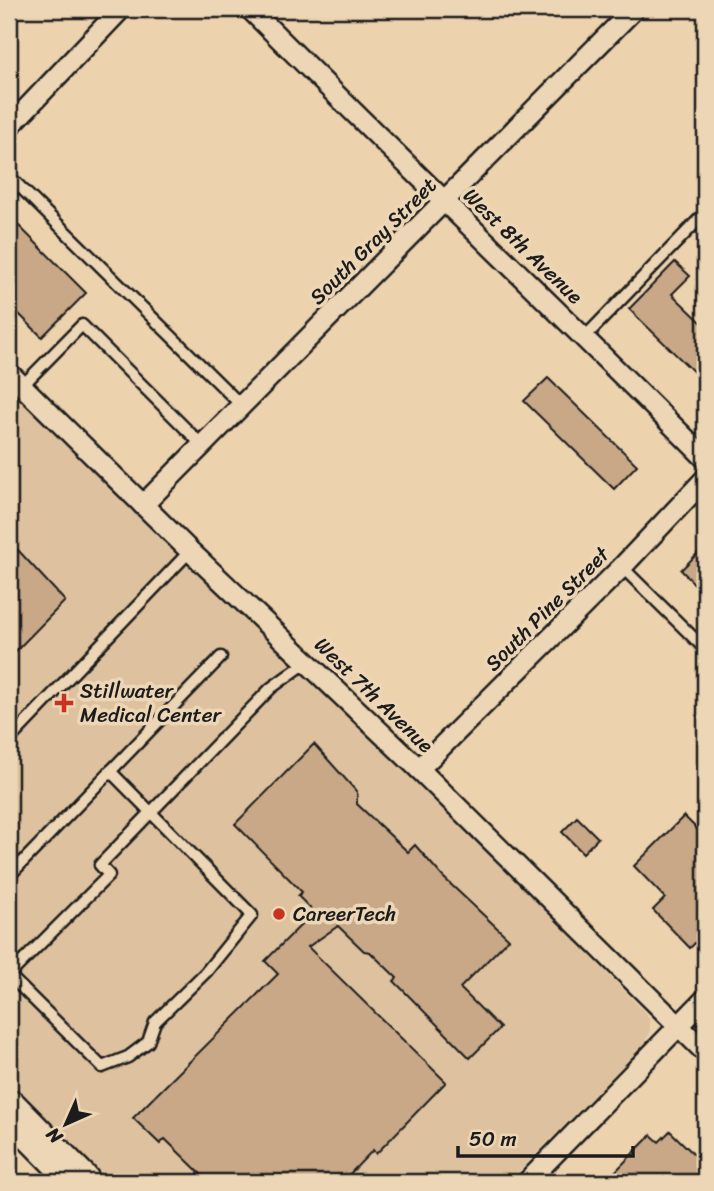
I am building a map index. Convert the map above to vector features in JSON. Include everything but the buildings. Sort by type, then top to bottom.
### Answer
[{"type":"highway","points":[[9,1110],[81,1182]]},
{"type":"street","points":[[9,127],[121,9]]},
{"type":"street","name":"West 8th Avenue","points":[[250,9],[705,458]]},
{"type":"street","name":"South Gray Street","points":[[143,505],[634,9]]},
{"type":"street","name":"West 7th Avenue","points":[[15,379],[190,551],[419,769],[705,1052]]},
{"type":"street","name":"South Pine Street","points":[[419,769],[622,567],[705,478]]},
{"type":"street","points":[[527,1182],[705,999]]},
{"type":"lane","points":[[9,176],[241,405]]},
{"type":"lane","points":[[585,337],[705,213]]},
{"type":"lane","points":[[15,379],[82,325],[202,445]]},
{"type":"lane","points":[[9,740],[190,551]]},
{"type":"lane","points":[[622,567],[705,649]]},
{"type":"lane","points":[[9,876],[221,657]]},
{"type":"lane","points":[[110,771],[152,813],[252,915],[206,972],[155,1022],[148,1042],[128,1057],[102,1067],[9,975],[109,875],[100,865],[152,813],[271,688],[307,662]]},
{"type":"shaded area","name":"CareerTech","points":[[9,373],[232,592],[647,1014],[650,1033],[643,1045],[509,1182],[100,1182],[9,1097]]},
{"type":"place","name":"Stillwater Medical Center","points":[[64,703]]},
{"type":"place","name":"CareerTech","points":[[279,914]]}]
